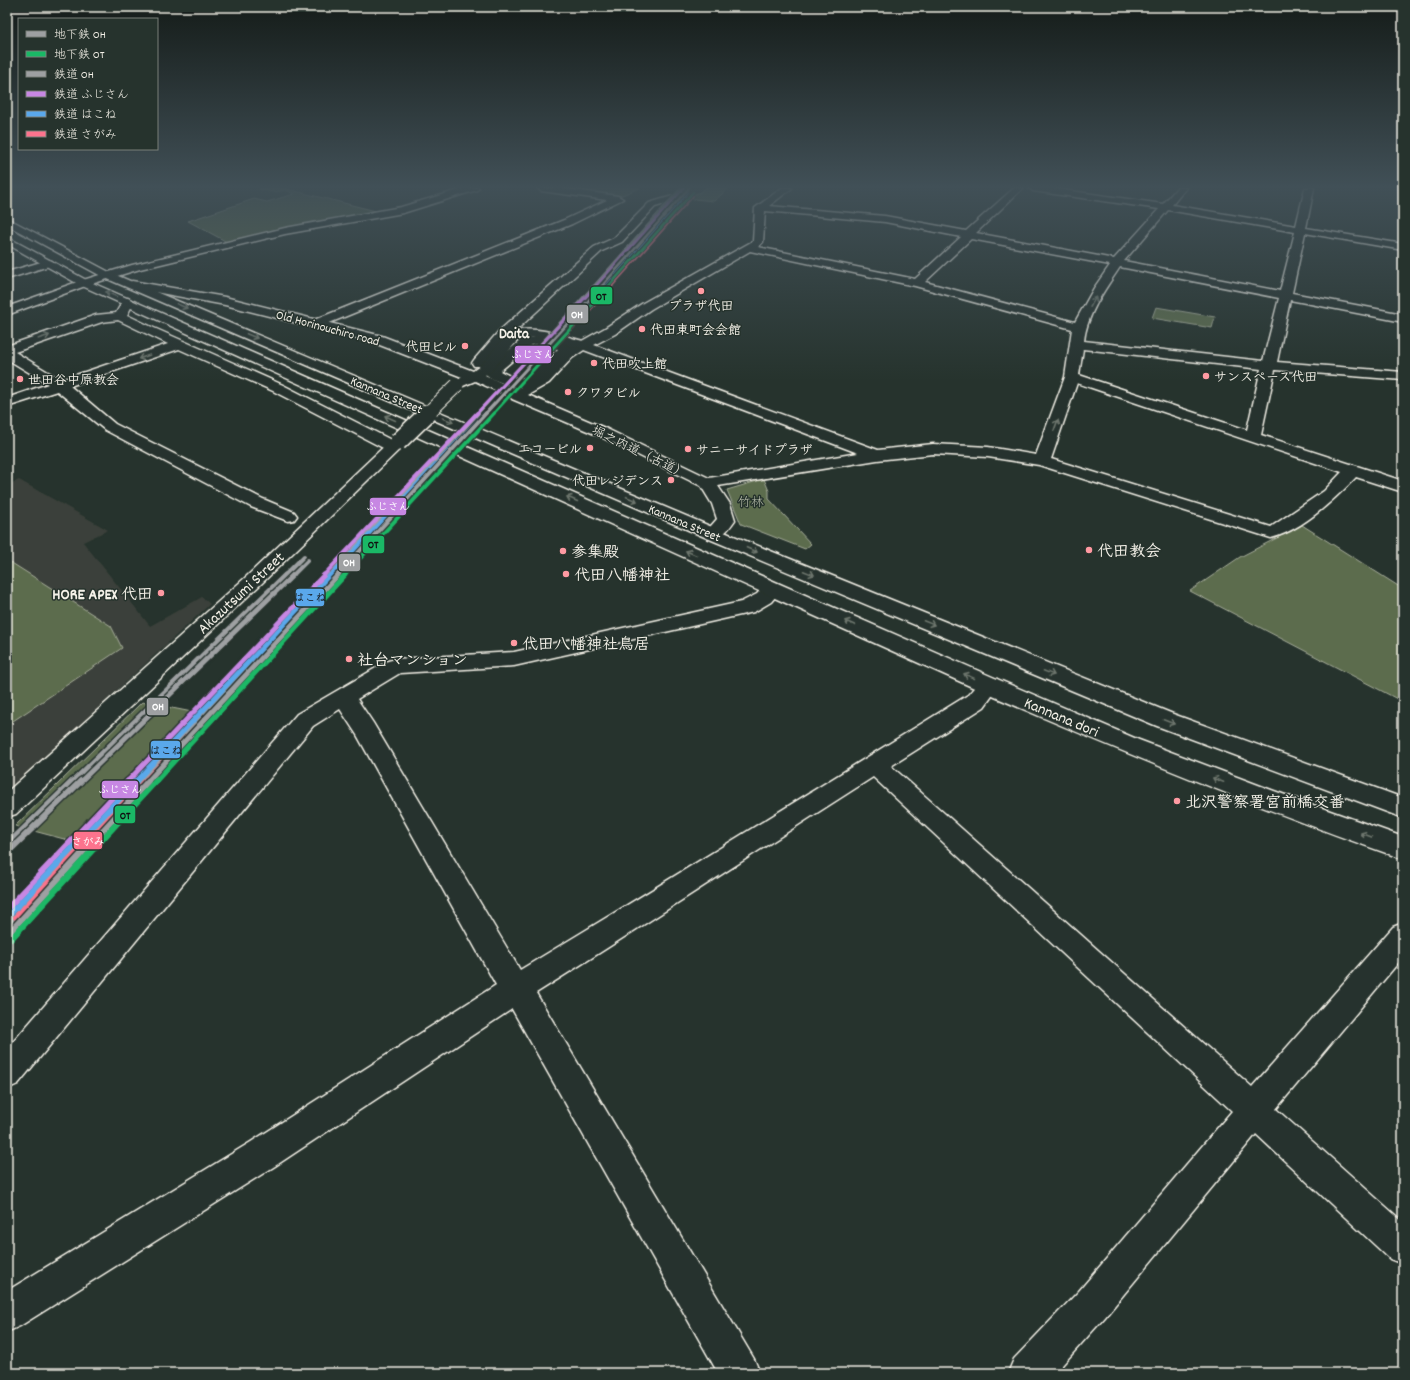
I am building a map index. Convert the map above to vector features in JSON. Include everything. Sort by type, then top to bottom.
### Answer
[{"type":"street","name":"Kannana Street","points":[[29,252],[84,283],[772,589]]},
{"type":"street","name":"Kannana Street","points":[[65,252],[107,275],[713,534],[1165,720],[1268,760],[1403,808]]},
{"type":"street","points":[[7,311],[107,275],[198,252]]},
{"type":"street","points":[[318,323],[493,252]]},
{"type":"street","points":[[479,363],[504,334],[594,252]]},
{"type":"street","points":[[517,396],[544,380],[567,355],[584,342],[610,331],[647,306],[741,252]]},
{"type":"street","points":[[770,252],[917,283],[1079,327]]},
{"type":"street","points":[[917,283],[950,252]]},
{"type":"street","points":[[1057,252],[1403,318]]},
{"type":"street","points":[[1042,462],[1072,377],[1079,327],[1100,288],[1116,264],[1126,252]]},
{"type":"street","points":[[1253,436],[1295,252]]},
{"type":"street","points":[[7,276],[48,263]]},
{"type":"street","name":"Old Horinouchiro road","points":[[132,285],[225,301],[318,323],[377,339],[473,376],[517,396]]},
{"type":"street","points":[[120,316],[128,302]]},
{"type":"street","points":[[7,350],[100,318],[120,316],[149,331],[278,388],[396,444]]},
{"type":"street","points":[[514,325],[584,342],[877,455]]},
{"type":"street","name":"Akazutsumi Street","points":[[7,807],[254,580],[457,385],[486,369],[512,338],[519,335],[536,333],[584,342]]},
{"type":"street","points":[[541,340],[567,347],[535,380],[528,384],[502,373],[522,346],[531,341],[541,340]]},
{"type":"street","points":[[7,403],[181,344]]},
{"type":"street","points":[[1076,344],[1270,366],[1403,376]]},
{"type":"street","points":[[7,353],[59,386],[110,427],[257,503],[288,516]]},
{"type":"street","points":[[1072,377],[1403,487]]},
{"type":"street","name":"堀之内道（古道）","points":[[517,396],[602,432],[707,483],[721,504],[726,520],[713,534]]},
{"type":"street","points":[[707,483],[877,455],[932,449],[988,452],[1042,462],[1271,534],[1280,530],[1330,495],[1353,470]]},
{"type":"street","points":[[7,1073],[305,720],[396,666],[514,659],[747,607],[764,598],[772,589]]},
{"type":"street","name":"Kannana dori","points":[[772,589],[1139,749],[1265,798],[1403,848]]},
{"type":"street","points":[[7,1313],[263,1154],[516,989],[666,897],[716,863],[976,701],[990,685]]},
{"type":"street","points":[[344,698],[365,729],[505,973],[516,989],[740,1373]]},
{"type":"street","points":[[875,765],[1403,1246]]},
{"type":"street","points":[[1028,1373],[1092,1304],[1254,1110],[1403,936]]},
{"type":"shaded area","points":[[19,480],[108,530],[83,542],[150,626],[202,597],[210,604],[7,792],[7,485]]},
{"type":"green space","points":[[1156,307],[1215,317],[1212,328],[1152,318]]},
{"type":"green space","name":"竹林","points":[[764,479],[769,491],[769,499],[811,544],[805,549],[741,524],[727,490]]},
{"type":"green space","points":[[1302,525],[1403,589],[1403,702],[1190,591],[1240,557]]},
{"type":"green space","points":[[7,560],[111,626],[122,648],[7,725]]},
{"type":"green space","points":[[142,702],[207,715],[83,844],[15,826]]},
{"type":"metro line","name":"OH","points":[[7,935],[632,252]]},
{"type":"metro line","name":"OT","points":[[11,939],[640,252]]},
{"type":"metro line","name":"OH","points":[[7,853],[308,560]]},
{"type":"rail line","name":"OH","points":[[7,926],[624,252]]},
{"type":"rail line","name":"ふじさん","points":[[7,909],[584,300],[626,252]]},
{"type":"rail line","name":"はこね","points":[[11,913],[588,304],[634,252]]},
{"type":"rail line","name":"さがみ","points":[[16,917],[593,308],[643,252]]},
{"type":"rail line","name":"OH","points":[[7,845],[304,556]]},
{"type":"place","name":"プラザ代田","points":[[701,291]]},
{"type":"place","name":"代田東町会会館","points":[[642,329]]},
{"type":"place","name":"代田ビル","points":[[465,346]]},
{"type":"place","name":"代田吹上館","points":[[594,363]]},
{"type":"place","name":"サンスペース代田","points":[[1206,376]]},
{"type":"place","name":"世田谷中原教会","points":[[20,379]]},
{"type":"place","name":"クワタビル","points":[[568,392]]},
{"type":"place","name":"エコービル","points":[[590,448]]},
{"type":"place","name":"サニーサイドプラザ","points":[[688,449]]},
{"type":"place","name":"代田レジデンス","points":[[671,480]]},
{"type":"place","name":"代田教会","points":[[1089,550]]},
{"type":"place","name":"参集殿","points":[[563,551]]},
{"type":"place","name":"代田八幡神社","points":[[566,574]]},
{"type":"place","name":"HORE APEX 代田","points":[[161,593]]},
{"type":"place","name":"代田八幡神社鳥居","points":[[514,643]]},
{"type":"place","name":"社台マンション","points":[[349,659]]},
{"type":"place","name":"北沢警察署宮前橋交番","points":[[1177,801]]},
{"type":"district","name":"Daita","points":[[514,333]]}]
